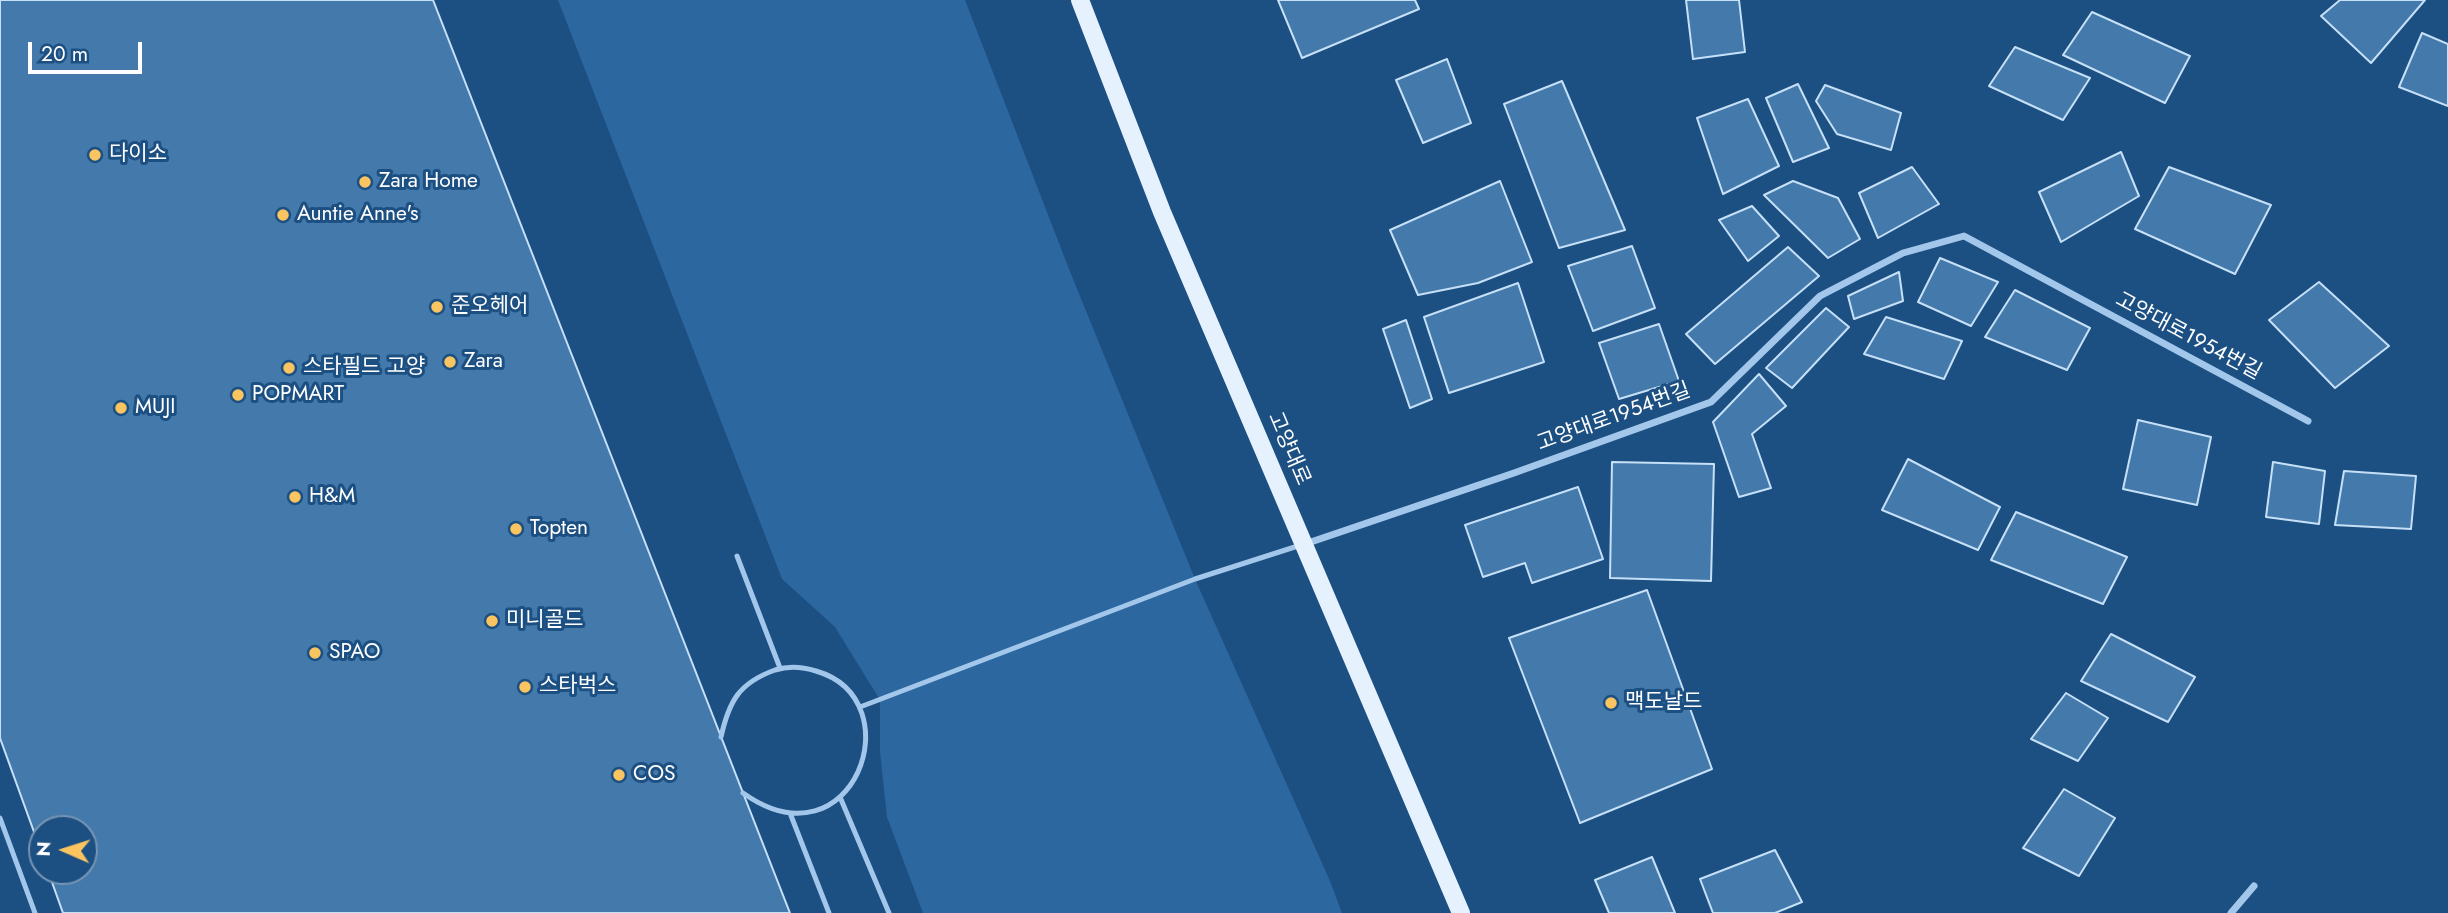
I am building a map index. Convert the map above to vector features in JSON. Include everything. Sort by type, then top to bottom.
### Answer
[{"type":"main road","name":"고양대로","points":[[1080,0],[1162,212],[1461,913]]},
{"type":"street","name":"고양대로1954번길","points":[[1304,544],[1514,473],[1711,402],[1820,296],[1903,253],[1964,236],[2308,421]]},
{"type":"street","points":[[2231,913],[2254,886]]},
{"type":"lane","points":[[860,707],[1195,579],[1304,544]]},
{"type":"lane","points":[[737,556],[780,668]]},
{"type":"lane","points":[[721,737],[727,711],[740,691],[759,676],[780,668],[804,667],[827,674],[845,688],[860,707],[867,740],[861,770],[852,785],[840,797],[825,807],[790,813],[774,810],[743,793]]},
{"type":"lane","points":[[840,797],[889,913]]},
{"type":"lane","points":[[790,813],[830,913]]},
{"type":"lane","points":[[0,818],[35,913]]},
{"type":"shaded area","points":[[558,0],[965,0],[1069,269],[1195,579],[1342,913],[923,913],[887,817],[880,752],[880,700],[835,627],[782,579]]},
{"type":"building","name":"스타필드 고양","points":[[0,0],[433,0],[790,913],[63,913],[53,885],[98,885],[98,815],[28,815],[0,738]]},
{"type":"building","points":[[1278,0],[1415,0],[1419,9],[1302,58]]},
{"type":"building","points":[[1686,0],[1739,0],[1745,52],[1693,59]]},
{"type":"building","points":[[2340,0],[2425,0],[2371,63],[2321,16]]},
{"type":"building","points":[[2092,12],[2190,56],[2165,103],[2063,55]]},
{"type":"building","points":[[2422,33],[2448,44],[2448,106],[2399,87]]},
{"type":"building","points":[[2015,47],[2090,78],[2063,120],[1989,86]]},
{"type":"building","points":[[1447,59],[1471,123],[1423,143],[1396,80]]},
{"type":"building","points":[[1562,81],[1625,230],[1559,248],[1504,104]]},
{"type":"building","points":[[1798,84],[1829,148],[1793,162],[1766,98]]},
{"type":"building","points":[[1825,85],[1901,113],[1891,150],[1837,134],[1816,101]]},
{"type":"building","points":[[1748,99],[1779,166],[1723,194],[1697,118]]},
{"type":"building","points":[[2121,152],[2139,196],[2061,242],[2039,192]]},
{"type":"building","points":[[1912,167],[1939,204],[1878,238],[1859,193]]},
{"type":"building","points":[[2169,167],[2271,205],[2235,274],[2135,229]]},
{"type":"building","points":[[1500,181],[1532,262],[1478,283],[1418,295],[1390,230]]},
{"type":"building","points":[[1793,181],[1838,198],[1860,239],[1828,258],[1764,195]]},
{"type":"building","points":[[1752,206],[1779,236],[1748,261],[1719,220]]},
{"type":"building","points":[[1632,246],[1655,308],[1593,331],[1568,266]]},
{"type":"building","points":[[1788,247],[1819,276],[1715,364],[1686,334]]},
{"type":"building","points":[[1940,258],[1998,282],[1971,326],[1918,302]]},
{"type":"building","points":[[1899,272],[1903,301],[1854,319],[1848,296]]},
{"type":"building","points":[[2319,282],[2389,346],[2335,388],[2269,320]]},
{"type":"building","points":[[1518,283],[1544,362],[1449,393],[1424,317]]},
{"type":"building","points":[[2015,290],[2090,328],[2067,370],[1985,337]]},
{"type":"building","points":[[1826,308],[1849,327],[1792,388],[1766,368]]},
{"type":"building","points":[[1886,317],[1962,341],[1944,379],[1864,354]]},
{"type":"building","points":[[1406,320],[1432,399],[1410,408],[1383,329]]},
{"type":"building","points":[[1659,324],[1679,381],[1619,399],[1599,343]]},
{"type":"building","points":[[1759,374],[1786,406],[1752,434],[1771,488],[1739,497],[1713,422]]},
{"type":"building","points":[[2138,420],[2211,437],[2197,505],[2123,489]]},
{"type":"building","points":[[1908,459],[2000,507],[1978,550],[1882,510]]},
{"type":"building","points":[[1612,462],[1714,464],[1711,581],[1610,578]]},
{"type":"building","points":[[2273,462],[2325,471],[2319,524],[2266,517]]},
{"type":"building","points":[[2344,471],[2416,476],[2411,529],[2335,525]]},
{"type":"building","points":[[1578,487],[1603,559],[1532,583],[1525,563],[1483,577],[1465,525]]},
{"type":"building","points":[[2016,512],[2127,557],[2103,604],[1991,560]]},
{"type":"building","name":"맥도날드","points":[[1647,590],[1712,769],[1580,823],[1509,638]]},
{"type":"building","points":[[2111,634],[2195,677],[2168,722],[2081,681]]},
{"type":"building","points":[[2066,693],[2108,718],[2078,761],[2031,739]]},
{"type":"building","points":[[2064,789],[2115,818],[2079,876],[2023,848]]},
{"type":"building","points":[[1775,850],[1802,902],[1775,913],[1713,913],[1700,879]]},
{"type":"building","points":[[1652,857],[1675,913],[1609,913],[1595,880]]},
{"type":"place","name":"다이소","points":[[95,155]]},
{"type":"place","name":"Zara Home","points":[[365,182]]},
{"type":"place","name":"Auntie Anne's","points":[[283,215]]},
{"type":"place","name":"준오헤어","points":[[437,307]]},
{"type":"place","name":"Zara","points":[[450,362]]},
{"type":"place","name":"스타필드 고양","points":[[289,368]]},
{"type":"place","name":"POPMART","points":[[238,395]]},
{"type":"place","name":"MUJI","points":[[121,408]]},
{"type":"place","name":"H&M","points":[[295,497]]},
{"type":"place","name":"Topten","points":[[516,529]]},
{"type":"place","name":"미니골드","points":[[492,621]]},
{"type":"place","name":"SPAO","points":[[315,653]]},
{"type":"place","name":"스타벅스","points":[[525,687]]},
{"type":"place","name":"맥도날드","points":[[1611,703]]},
{"type":"place","name":"COS","points":[[619,775]]}]
